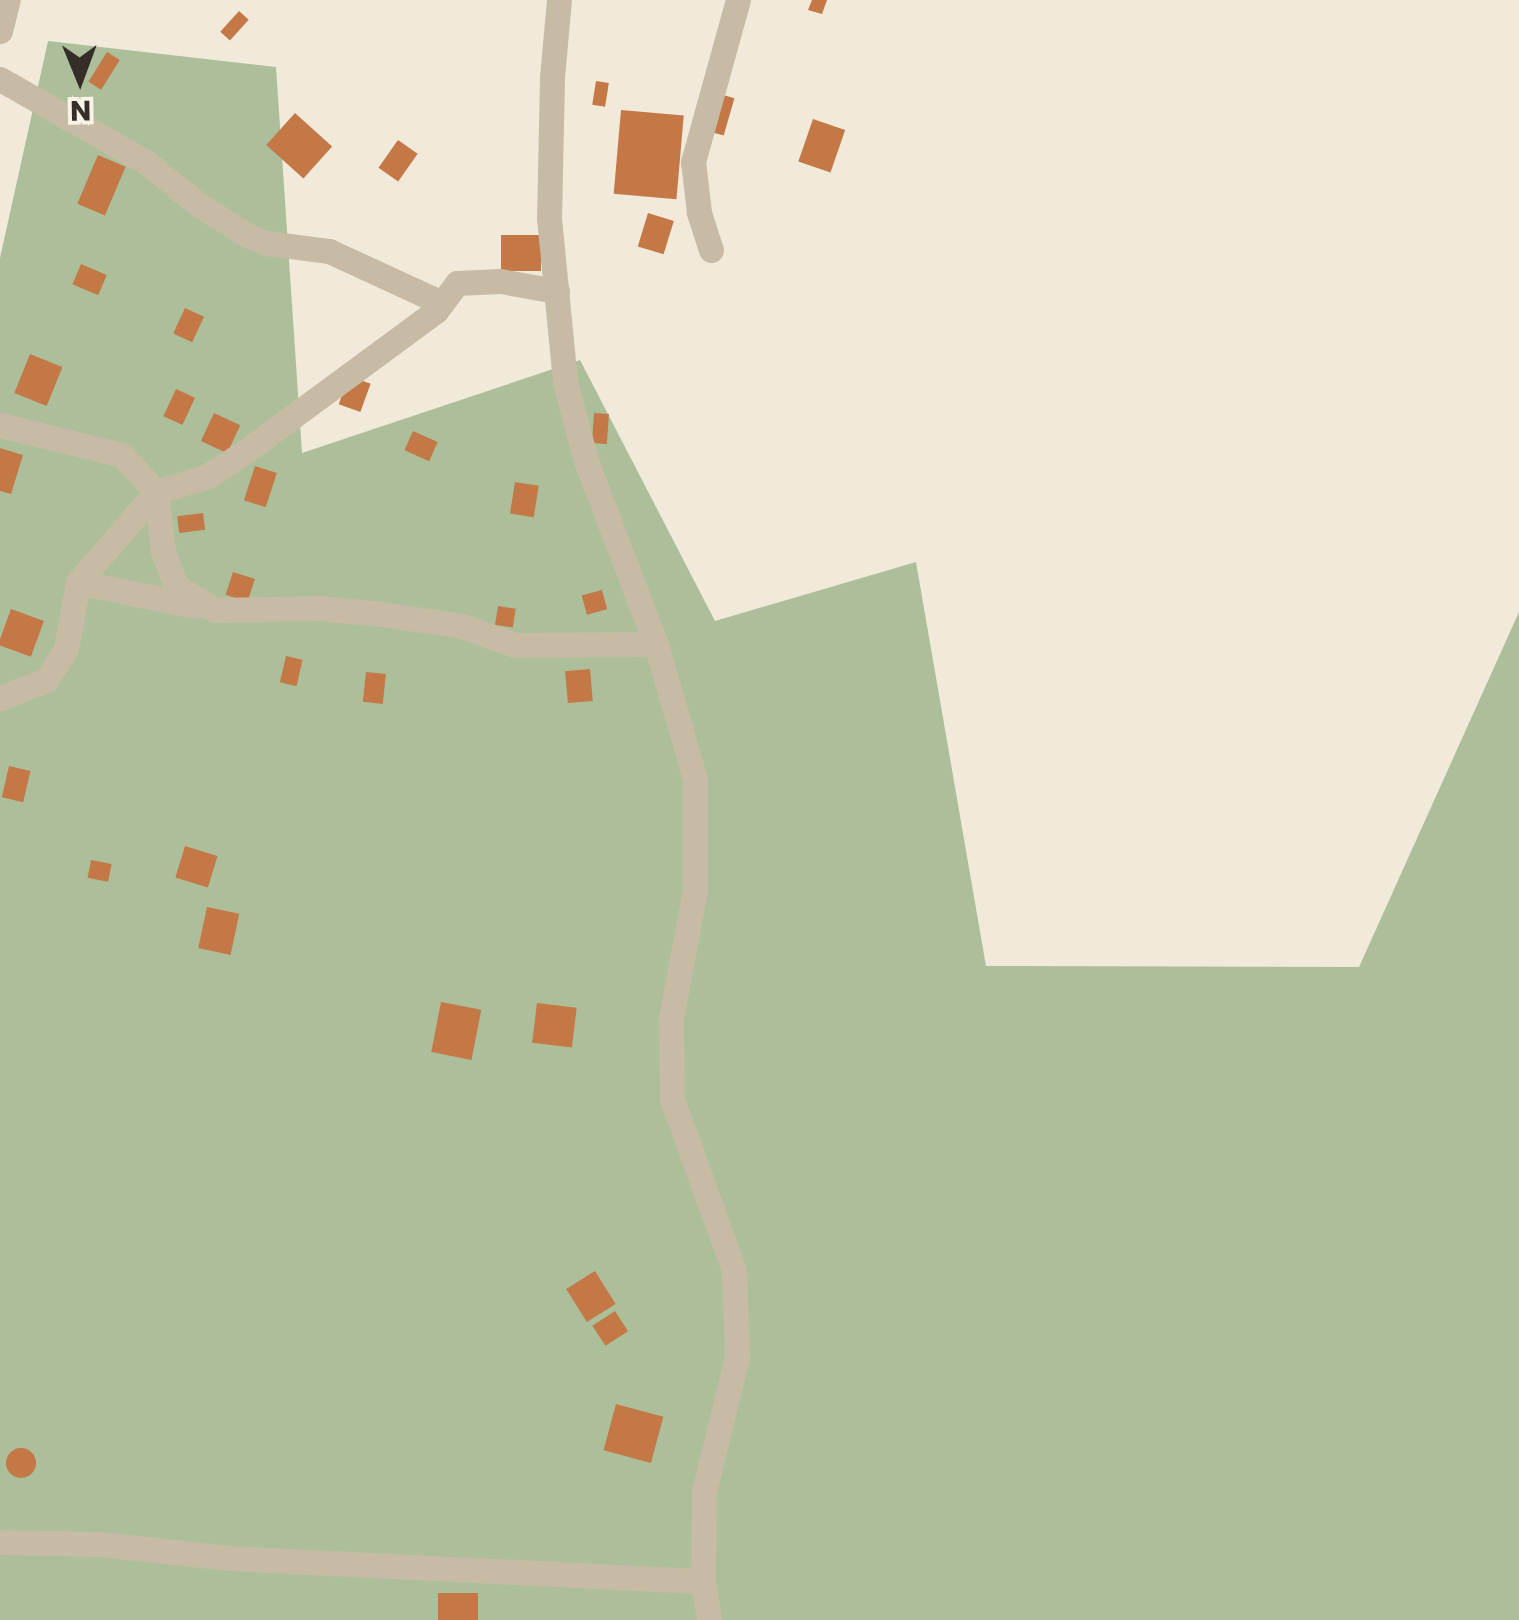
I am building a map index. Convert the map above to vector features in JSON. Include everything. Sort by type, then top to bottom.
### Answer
[{"type":"street","points":[[0,31],[8,0]]},
{"type":"street","points":[[560,0],[552,77],[549,218],[566,382],[586,461],[656,644],[696,778],[695,890],[672,1018],[672,1098],[734,1270],[737,1357],[704,1492],[703,1581],[708,1620]]},
{"type":"street","points":[[711,250],[699,212],[694,162],[738,0]]},
{"type":"street","points":[[0,79],[148,163],[199,206],[247,235],[268,243],[330,251],[442,303]]},
{"type":"street","points":[[0,698],[46,680],[66,649],[78,582],[156,492],[208,476],[246,451],[442,303],[457,284],[500,281],[556,290]]},
{"type":"street","points":[[0,425],[122,456],[156,492],[162,551],[176,586],[215,610]]},
{"type":"street","points":[[78,582],[215,610],[321,608],[381,614],[462,626],[515,645],[656,644]]},
{"type":"street","points":[[0,1542],[100,1544],[230,1558],[703,1581]]},
{"type":"green space","points":[[48,41],[276,67],[302,453],[580,360],[715,621],[916,562],[986,966],[1359,967],[1519,612],[1519,1620],[0,1620],[0,258]]},
{"type":"building","points":[[812,0],[827,0],[822,14],[808,10]]},
{"type":"building","points":[[239,11],[249,20],[230,41],[220,32]]},
{"type":"building","points":[[107,52],[120,60],[101,90],[88,82]]},
{"type":"building","points":[[596,81],[609,83],[605,107],[592,105]]},
{"type":"building","points":[[720,94],[734,98],[724,136],[709,131]]},
{"type":"building","points":[[621,110],[684,115],[676,199],[614,194]]},
{"type":"building","points":[[295,113],[332,146],[303,178],[266,145]]},
{"type":"building","points":[[813,119],[845,130],[830,173],[798,162]]},
{"type":"building","points":[[398,140],[418,154],[398,182],[378,168]]},
{"type":"building","points":[[98,155],[126,167],[105,216],[77,204]]},
{"type":"building","points":[[648,213],[674,221],[664,254],[638,246]]},
{"type":"building","points":[[501,235],[541,235],[541,271],[501,271]]},
{"type":"building","points":[[81,264],[107,275],[98,295],[72,284]]},
{"type":"building","points":[[185,308],[204,317],[192,342],[173,333]]},
{"type":"building","points":[[30,354],[62,367],[47,406],[14,393]]},
{"type":"building","points":[[349,376],[371,384],[360,412],[339,404]]},
{"type":"building","points":[[176,389],[195,398],[182,425],[163,416]]},
{"type":"building","points":[[214,413],[240,425],[227,453],[201,441]]},
{"type":"building","points":[[594,413],[609,414],[607,444],[592,443]]},
{"type":"building","points":[[413,431],[438,442],[429,461],[404,450]]},
{"type":"building","points":[[0,448],[23,455],[11,494],[0,491]]},
{"type":"building","points":[[255,466],[277,473],[266,507],[244,500]]},
{"type":"building","points":[[515,482],[539,486],[534,517],[510,514]]},
{"type":"building","points":[[203,513],[205,530],[179,533],[177,516]]},
{"type":"building","points":[[233,572],[255,579],[247,602],[226,595]]},
{"type":"building","points":[[602,590],[607,609],[587,615],[582,595]]},
{"type":"building","points":[[498,606],[516,609],[513,628],[495,625]]},
{"type":"building","points":[[11,609],[44,621],[31,657],[0,645]]},
{"type":"building","points":[[286,656],[303,660],[296,686],[280,682]]},
{"type":"building","points":[[590,669],[593,701],[568,703],[565,671]]},
{"type":"building","points":[[366,672],[386,674],[383,704],[363,702]]},
{"type":"building","points":[[9,766],[30,771],[23,802],[2,797]]},
{"type":"building","points":[[185,846],[218,856],[208,887],[175,878]]},
{"type":"building","points":[[91,860],[112,864],[108,882],[88,878]]},
{"type":"building","points":[[207,907],[239,914],[231,955],[198,948]]},
{"type":"building","points":[[441,1002],[481,1010],[472,1060],[431,1052]]},
{"type":"building","points":[[537,1003],[577,1008],[572,1048],[532,1043]]},
{"type":"building","points":[[595,1271],[616,1304],[587,1322],[566,1289]]},
{"type":"building","points":[[615,1311],[628,1331],[605,1346],[592,1326]]},
{"type":"building","points":[[616,1404],[663,1417],[651,1463],[604,1450]]},
{"type":"building","points":[[21,1448],[32,1452],[36,1463],[32,1474],[21,1478],[10,1474],[6,1463],[10,1452]]},
{"type":"building","points":[[438,1593],[478,1593],[478,1620],[438,1620]]}]
